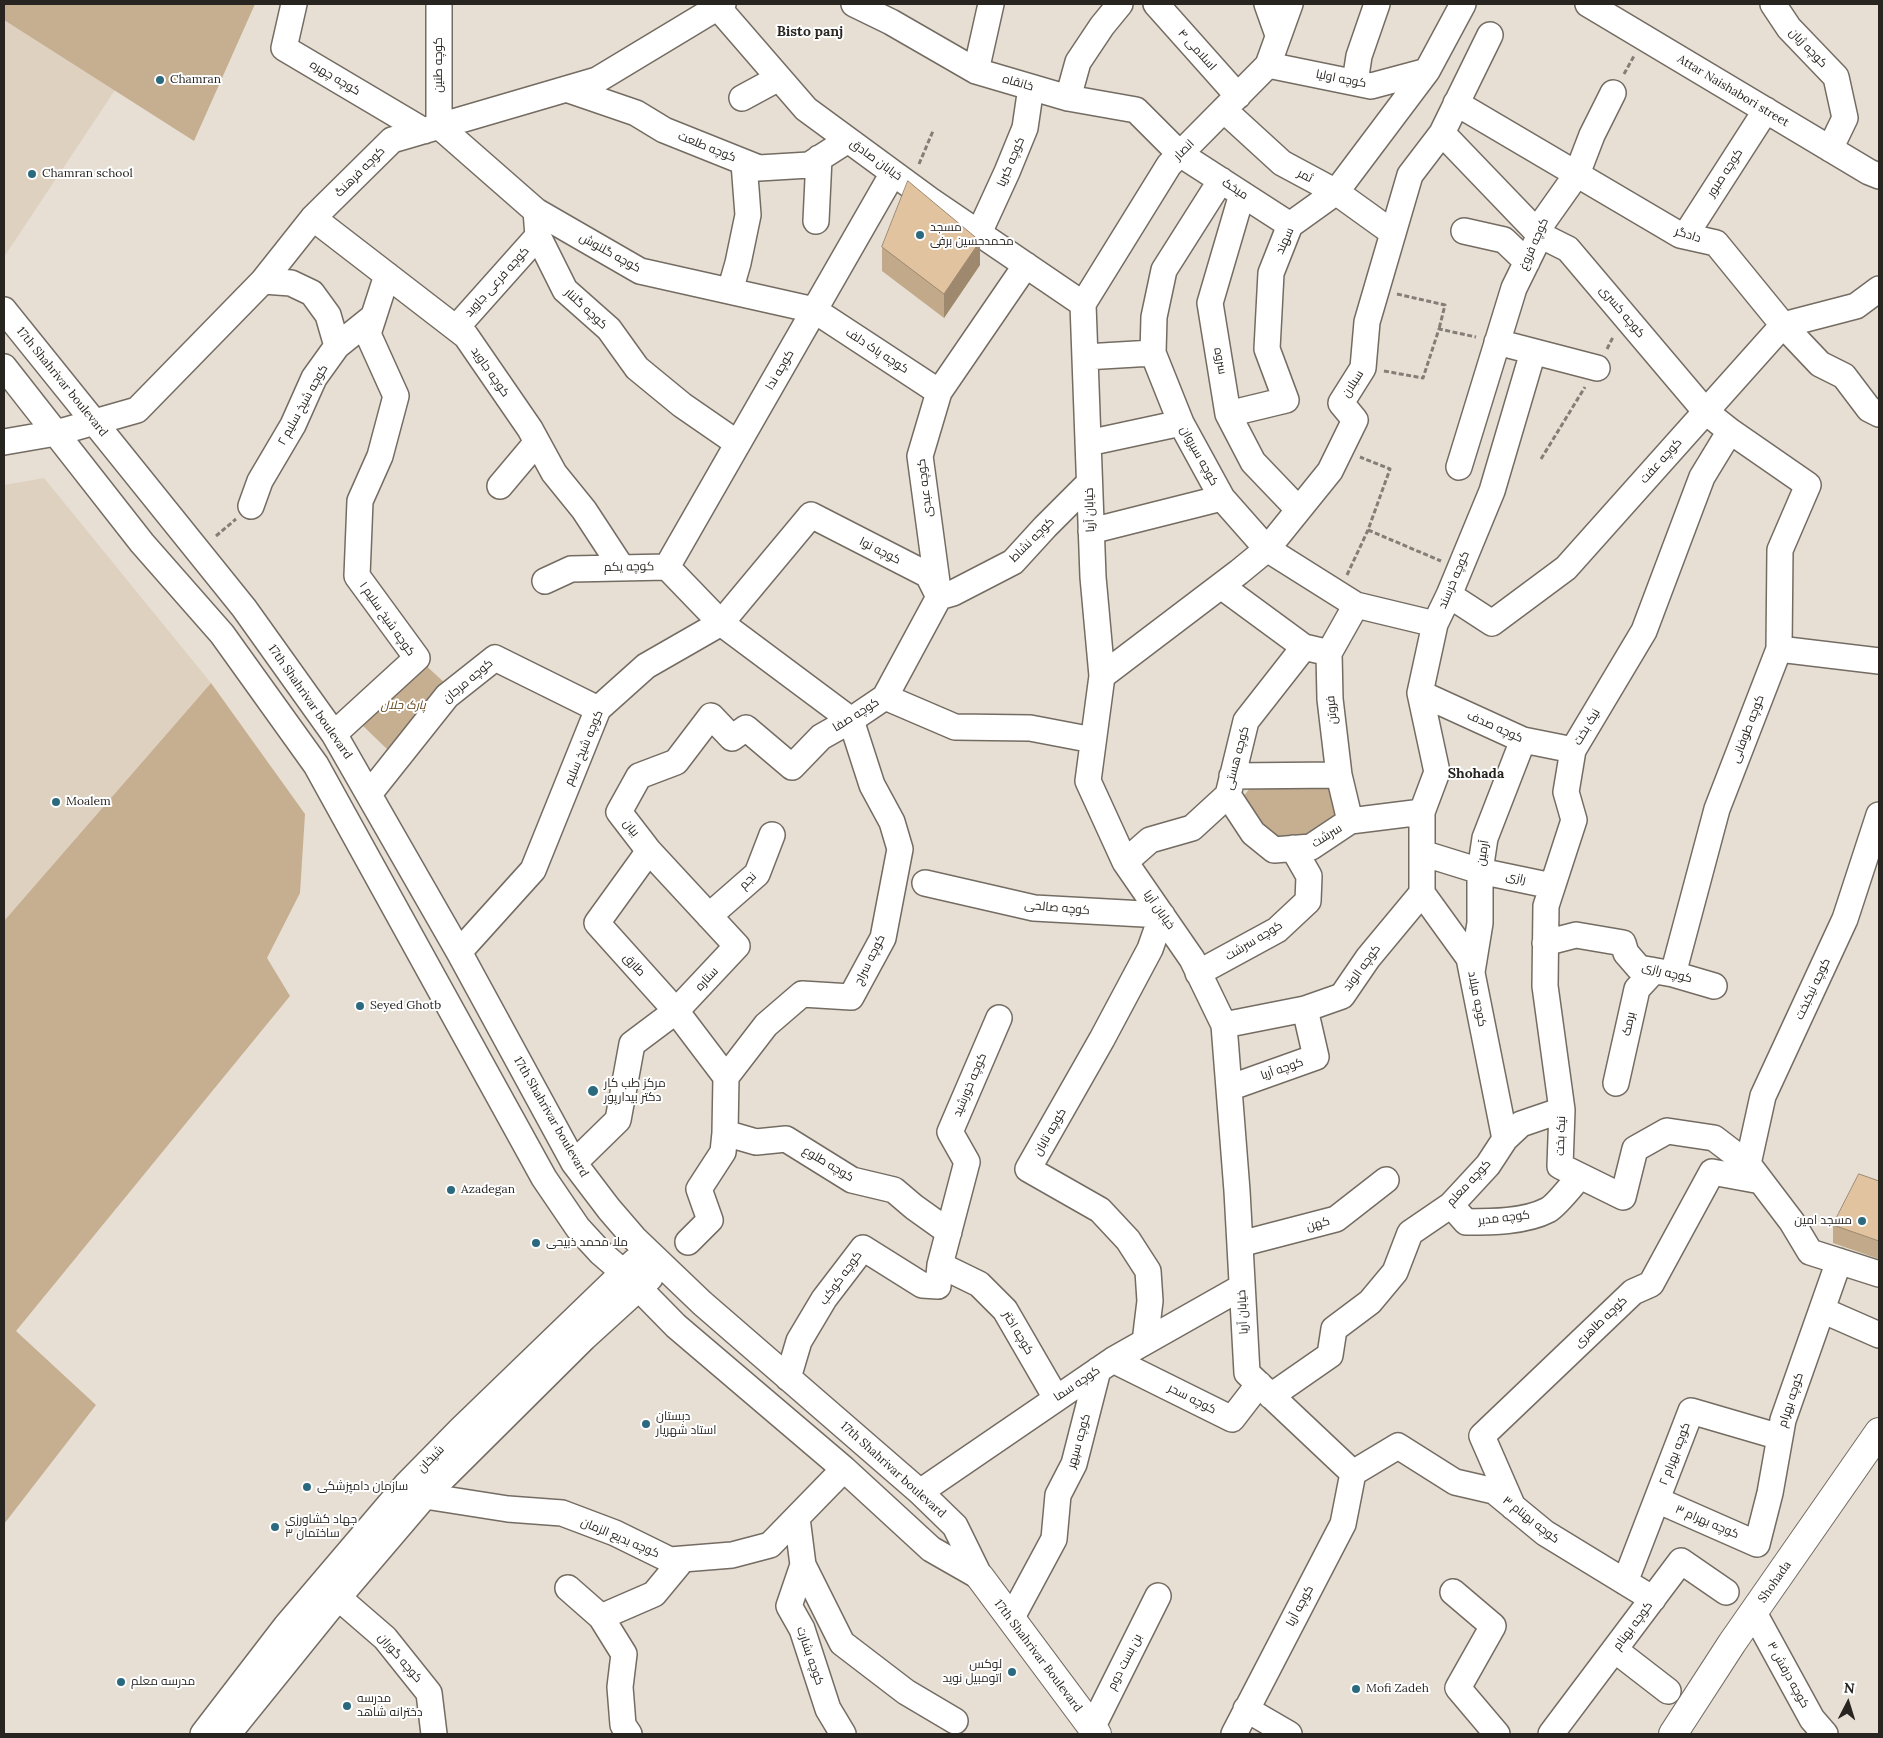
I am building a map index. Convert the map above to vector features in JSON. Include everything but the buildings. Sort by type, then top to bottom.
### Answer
[{"type":"main road","name":"Shohada","points":[[1672,1734],[1879,1432]]},
{"type":"main road","name":"17th Shahrivar Boulevard","points":[[980,1577],[1095,1731]]},
{"type":"street","name":"کوچه چهره","points":[[294,4],[284,48],[431,128]]},
{"type":"street","name":"کوچه طنین","points":[[431,128],[439,4]]},
{"type":"street","name":"خانقاه","points":[[854,4],[894,13],[976,71],[1068,98],[1136,110],[1180,154]]},
{"type":"street","points":[[976,71],[991,4]]},
{"type":"street","points":[[1068,98],[1078,62],[1120,4]]},
{"type":"street","name":"اسلامی ۴","points":[[1156,4],[1231,103]]},
{"type":"street","points":[[1266,4],[1278,35]]},
{"type":"street","name":"انصار","points":[[1082,304],[1169,165],[1268,65],[1290,4]]},
{"type":"street","points":[[1355,82],[1360,56],[1377,4]]},
{"type":"street","name":"Attar Naishabori street","points":[[1588,4],[1830,149],[1876,167]]},
{"type":"street","name":"کوچه فرهنگ","points":[[4,442],[56,433],[137,410],[262,281],[314,218],[392,140],[597,80],[719,5]]},
{"type":"street","name":"خیابان صادق","points":[[719,5],[806,109],[901,179],[1082,304]]},
{"type":"street","points":[[1427,71],[1439,50],[1458,5]]},
{"type":"street","name":"کوچه ژیان","points":[[1778,6],[1789,28],[1836,76],[1845,118],[1830,149]]},
{"type":"street","name":"سبلان","points":[[1102,676],[1267,549],[1330,470],[1356,420],[1341,404],[1363,368],[1367,322],[1410,175],[1442,133],[1490,35]]},
{"type":"street","points":[[1439,50],[1472,72]]},
{"type":"street","name":"کوچه اولیا","points":[[1268,65],[1371,86],[1427,71]]},
{"type":"street","name":"سهند","points":[[1228,414],[1286,400],[1268,350],[1271,273],[1290,225],[1336,192],[1427,71]]},
{"type":"street","points":[[742,98],[779,78]]},
{"type":"street","name":"کوچه کبریا","points":[[979,233],[1025,128],[1031,87]]},
{"type":"street","name":"کوچه طلعت","points":[[566,89],[636,113],[664,130],[760,168],[809,165],[848,140]]},
{"type":"street","name":"کوچه فروغ","points":[[1460,467],[1514,288],[1540,235],[1542,222],[1577,174],[1592,135],[1612,93]]},
{"type":"street","name":"ثمر","points":[[1231,103],[1282,163],[1336,192],[1393,233]]},
{"type":"street","name":"دادگر","points":[[1456,103],[1680,235],[1716,243],[1783,325],[1820,364],[1844,376],[1870,409],[1879,414]]},
{"type":"street","name":"کوچه صبور","points":[[1685,236],[1766,110]]},
{"type":"street","name":"کوچه گلنوش","points":[[431,128],[536,211],[640,271],[814,310]]},
{"type":"street","name":"کوچه کسری","points":[[1442,133],[1540,235],[1568,249],[1706,412],[1730,431],[1808,484]]},
{"type":"street","name":"میخک","points":[[1180,154],[1290,225]]},
{"type":"street","points":[[816,221],[820,158]]},
{"type":"street","points":[[730,290],[748,215],[744,163]]},
{"type":"street","name":"کوچه ندا","points":[[668,567],[814,310],[901,179]]},
{"type":"street","name":"کوچه سیروان","points":[[1221,180],[1164,270],[1154,317],[1154,353],[1180,423],[1222,498],[1267,549],[1347,599],[1435,624]]},
{"type":"street","name":"سروه","points":[[1242,194],[1210,303],[1228,414],[1253,462],[1298,509]]},
{"type":"street","name":"کوچه گلنار","points":[[536,211],[538,236],[565,290],[609,329],[637,368],[682,405],[737,443]]},
{"type":"street","name":"کوچه جاوید","points":[[314,218],[466,336],[537,442],[554,473],[584,510],[622,568]]},
{"type":"street","points":[[1464,231],[1504,240],[1527,262]]},
{"type":"street","name":"کوچه فرعی جاوید","points":[[456,328],[538,236]]},
{"type":"street","name":"کوچه عبدی","points":[[939,597],[920,456],[939,392],[1026,266]]},
{"type":"street","name":"کوچه شیخ سلیم ۱","points":[[334,734],[417,658],[357,576],[360,501],[380,456],[396,396],[368,334],[387,275]]},
{"type":"street","points":[[262,281],[290,283],[312,293],[328,314],[337,346]]},
{"type":"street","points":[[1783,325],[1856,306],[1879,289]]},
{"type":"street","name":"خیابان آریا","points":[[1082,304],[1093,577],[1102,676],[1088,781],[1125,862],[1192,959],[1224,1025],[1240,1244],[1247,1373],[1353,1473]]},
{"type":"street","name":"17th Shahrivar boulevard","points":[[4,310],[244,608],[334,734],[458,952],[574,1163],[609,1209],[634,1238],[655,1258],[788,1378],[920,1492],[955,1526],[980,1577]]},
{"type":"street","name":"کوچه پاک دلف","points":[[814,310],[939,392]]},
{"type":"street","name":"کوچه شیخ سلیم ۲","points":[[251,506],[260,481],[293,425],[314,378],[337,346],[373,318]]},
{"type":"street","name":"کوچه عفت","points":[[1449,595],[1492,623],[1566,568],[1783,325]]},
{"type":"street","points":[[1497,342],[1597,368]]},
{"type":"street","name":"کوچه خرسند","points":[[1422,812],[1437,772],[1420,693],[1435,624],[1492,492],[1533,352]]},
{"type":"street","points":[[1084,357],[1154,353]]},
{"type":"street","points":[[4,367],[142,543],[222,634],[316,765],[544,1178],[578,1228],[676,1326],[844,1470],[931,1549],[980,1577]]},
{"type":"street","points":[[1088,442],[1180,423]]},
{"type":"street","name":"نیک بخت","points":[[1570,1171],[1545,986],[1545,943],[1546,906],[1574,820],[1566,792],[1573,750],[1644,631],[1702,477],[1730,431]]},
{"type":"street","points":[[500,486],[537,442]]},
{"type":"street","name":"کوچه نشاط","points":[[939,597],[953,593],[1013,562],[1045,527],[1089,484]]},
{"type":"street","name":"کوچه طوفانی","points":[[1662,972],[1717,809],[1779,648],[1780,550],[1808,484]]},
{"type":"street","points":[[1091,530],[1222,498]]},
{"type":"street","name":"کوچه نوا","points":[[811,515],[928,575],[939,597]]},
{"type":"street","name":"کوچه شیخ سلیم","points":[[458,952],[533,870],[598,710],[646,666],[720,623],[811,515]]},
{"type":"street","name":"کوچه یکم","points":[[545,581],[572,569],[668,567],[720,623]]},
{"type":"street","points":[[1221,586],[1304,647],[1329,653],[1347,599]]},
{"type":"street","points":[[885,697],[939,597]]},
{"type":"street","points":[[720,623],[851,720]]},
{"type":"street","name":"کوچه هستی","points":[[1125,862],[1150,840],[1192,828],[1230,786],[1246,721],[1304,647]]},
{"type":"street","points":[[1779,648],[1879,661]]},
{"type":"street","name":"فروتن","points":[[1329,653],[1330,699],[1339,775],[1350,821]]},
{"type":"street","name":"کوچه مرجان","points":[[369,794],[447,696],[495,658],[598,710]]},
{"type":"street","name":"کوچه صدف","points":[[1420,693],[1523,740],[1573,750]]},
{"type":"street","name":"کوچه صفا","points":[[711,716],[732,738],[746,728],[792,766],[821,737],[885,697],[955,727],[1030,728],[1093,740]]},
{"type":"street","name":"بیان","points":[[711,716],[676,762],[639,776],[619,812],[649,851],[737,946]]},
{"type":"street","name":"کوچه سراج","points":[[726,1077],[766,1025],[802,994],[851,998],[883,938],[900,849],[892,822],[872,785],[851,720]]},
{"type":"street","name":"آرمین","points":[[1472,972],[1480,923],[1480,871],[1485,838],[1523,740]]},
{"type":"street","points":[[1230,786],[1339,775]]},
{"type":"street","name":"سرشت","points":[[1230,786],[1253,833],[1274,850],[1311,847],[1350,821],[1422,812]]},
{"type":"street","points":[[1422,812],[1422,893]]},
{"type":"street","name":"کوچه نیکبخت","points":[[1754,1173],[1763,1096],[1845,919],[1879,815]]},
{"type":"street","name":"نجم","points":[[709,916],[757,874],[772,836]]},
{"type":"street","name":"کوچه سرشت","points":[[1198,973],[1277,930],[1308,901],[1309,876],[1294,848]]},
{"type":"street","name":"طارق","points":[[649,851],[597,923],[676,1011],[726,1077]]},
{"type":"street","name":"رازی","points":[[1422,853],[1480,871],[1552,886]]},
{"type":"street","name":"کوچه صالحی","points":[[925,882],[1034,908],[1162,915]]},
{"type":"street","name":"کوچه میلاد","points":[[1422,893],[1469,958],[1505,1139]]},
{"type":"street","name":"کوچه الوند","points":[[1224,1025],[1305,1009],[1342,996],[1368,958],[1422,893]]},
{"type":"street","name":"کوچه تابان","points":[[1145,1342],[1150,1301],[1148,1271],[1128,1240],[1100,1210],[1028,1169],[1102,1040],[1146,958],[1162,915]]},
{"type":"street","name":"کوچه رازی","points":[[1545,943],[1576,935],[1623,942],[1626,953],[1639,968],[1714,986]]},
{"type":"street","name":"ستاره","points":[[574,1163],[618,1120],[632,1044],[676,1011],[737,946]]},
{"type":"street","name":"برمک","points":[[1616,1084],[1637,989],[1650,975],[1662,972]]},
{"type":"street","name":"کوچه آریا","points":[[1229,1088],[1316,1057],[1305,1009]]},
{"type":"street","name":"کوچه خورشید","points":[[940,1265],[967,1162],[950,1132],[999,1018]]},
{"type":"street","points":[[688,1242],[710,1220],[699,1189],[723,1152],[726,1077]]},
{"type":"street","name":"کوچه معلم","points":[[1265,1390],[1330,1355],[1334,1329],[1370,1302],[1395,1272],[1410,1233],[1451,1205],[1488,1165],[1505,1139],[1521,1124],[1562,1110]]},
{"type":"street","points":[[1570,1171],[1623,1197],[1635,1149],[1668,1131],[1714,1138],[1754,1173],[1792,1222],[1810,1252],[1879,1274]]},
{"type":"street","name":"کوچه طلوع","points":[[725,1133],[756,1142],[786,1139],[852,1180],[894,1190],[949,1232]]},
{"type":"street","name":"کوچه مدبر","points":[[1451,1205],[1466,1222],[1490,1222],[1522,1218],[1549,1210],[1570,1171]]},
{"type":"street","name":"کوچه طاهری","points":[[1513,1506],[1482,1436],[1633,1292],[1651,1284],[1712,1172],[1754,1173]]},
{"type":"street","name":"کهن","points":[[1240,1244],[1336,1219],[1386,1180]]},
{"type":"street","name":"کوچه کوکب","points":[[788,1378],[799,1341],[824,1299],[863,1248],[922,1286],[938,1286],[940,1265]]},
{"type":"street","points":[[630,1280],[655,1258]]},
{"type":"street","name":"کوچه بهرام","points":[[1757,1544],[1770,1493],[1783,1420],[1839,1261]]},
{"type":"street","name":"کوچه اختر","points":[[940,1265],[979,1284],[1005,1310],[1056,1398]]},
{"type":"street","name":"شیخان","points":[[202,1734],[286,1626],[330,1591],[584,1338],[630,1280]]},
{"type":"street","name":"شیخان","points":[[228,1734],[406,1485],[461,1429],[630,1280]]},
{"type":"street","name":"کوچه سما","points":[[920,1492],[1105,1365],[1242,1287]]},
{"type":"street","points":[[1822,1310],[1879,1335]]},
{"type":"street","name":"کوچه سحر","points":[[1105,1365],[1232,1419],[1265,1390]]},
{"type":"street","name":"کوچه سپهر","points":[[1011,1619],[1054,1539],[1058,1495],[1074,1464],[1105,1365]]},
{"type":"street","name":"کوچه بهرام ۲","points":[[1625,1582],[1691,1411],[1780,1437]]},
{"type":"street","name":"کوچه بهنام ۳","points":[[1353,1473],[1398,1446],[1455,1482],[1494,1491],[1544,1533],[1653,1599]]},
{"type":"street","name":"کوچه بدیع الزمان","points":[[425,1496],[508,1509],[562,1513],[615,1533],[670,1560],[732,1555],[770,1545],[844,1470]]},
{"type":"street","name":"کوچه آریا","points":[[1234,1734],[1343,1524],[1353,1473]]},
{"type":"street","name":"کوچه بهرام ۳","points":[[1657,1500],[1757,1544]]},
{"type":"street","name":"کوچه بشارت","points":[[797,1518],[803,1566],[789,1606],[802,1629],[828,1709],[843,1734]]},
{"type":"street","points":[[601,1618],[654,1594],[683,1559]]},
{"type":"street","name":"کوچه بهنام","points":[[1551,1734],[1681,1561],[1726,1592]]},
{"type":"street","points":[[803,1566],[842,1643],[906,1692],[955,1721]]},
{"type":"street","points":[[568,1588],[601,1618],[624,1654],[620,1688],[623,1725],[629,1734]]},
{"type":"street","name":"کوچه گوران","points":[[330,1591],[385,1638],[429,1693],[434,1734]]},
{"type":"street","points":[[1453,1592],[1493,1626],[1458,1688],[1497,1734]]},
{"type":"street","name":"بن بست دوم","points":[[1095,1731],[1158,1596]]},
{"type":"street","name":"کوچه درفش ۳","points":[[1754,1613],[1812,1719],[1824,1734]]},
{"type":"street","points":[[1614,1650],[1668,1691]]},
{"type":"street","points":[[1246,1709],[1289,1734]]},
{"type":"path","points":[[1612,93],[1645,38]]},
{"type":"path","points":[[901,179],[933,132]]},
{"type":"path","points":[[1363,368],[1423,378],[1445,305],[1377,289]]},
{"type":"path","points":[[1439,329],[1497,342]]},
{"type":"path","points":[[1341,450],[1390,469],[1368,530],[1347,599]]},
{"type":"path","points":[[198,551],[251,506]]},
{"type":"path","points":[[1368,530],[1460,569]]},
{"type":"shaded area","name":"Chamran school","points":[[4,20],[115,90],[4,257]]},
{"type":"shaded area","name":"Moalem","points":[[44,478],[211,683],[4,921],[4,485]]},
{"type":"green space","name":"Chamran","points":[[4,4],[255,4],[194,141],[4,20]]},
{"type":"green space","name":"پارک جلال","points":[[421,661],[447,685],[387,749],[361,724]]},
{"type":"green space","points":[[211,683],[305,814],[300,893],[267,958],[290,996],[16,1331],[96,1405],[4,1524],[4,921]]},
{"type":"green space","points":[[1256,781],[1339,783],[1344,818],[1294,841],[1272,839],[1242,798]]},
{"type":"place","name":"Chamran","points":[[160,80]]},
{"type":"place","name":"Chamran school","points":[[32,174]]},
{"type":"place","name":"مسجد محمدحسین برفی","points":[[920,235]]},
{"type":"place","name":"Moalem","points":[[56,802]]},
{"type":"place","name":"Seyed Ghotb","points":[[360,1006]]},
{"type":"place","name":"مرکز طب کار دکتر بیدارپور","points":[[593,1091]]},
{"type":"place","name":"Azadegan","points":[[451,1190]]},
{"type":"place","name":"مسجد امین","points":[[1862,1221]]},
{"type":"place","name":"ملا محمد ذبیحی","points":[[536,1243]]},
{"type":"place","name":"دبستان استاد شهریار","points":[[646,1424]]},
{"type":"place","name":"سازمان دامپزشکی","points":[[307,1487]]},
{"type":"place","name":"جهاد کشاورزی ساختمان ۳","points":[[275,1527]]},
{"type":"place","name":"لوکس اتومبیل نوید","points":[[1012,1672]]},
{"type":"place","name":"مدرسه معلم","points":[[121,1682]]},
{"type":"place","name":"Mofi Zadeh","points":[[1356,1689]]},
{"type":"place","name":"مدرسه دخترانه شاهد","points":[[347,1706]]},
{"type":"district","name":"Bisto panj","points":[[810,32]]},
{"type":"district","name":"Shohada","points":[[1476,774]]}]
